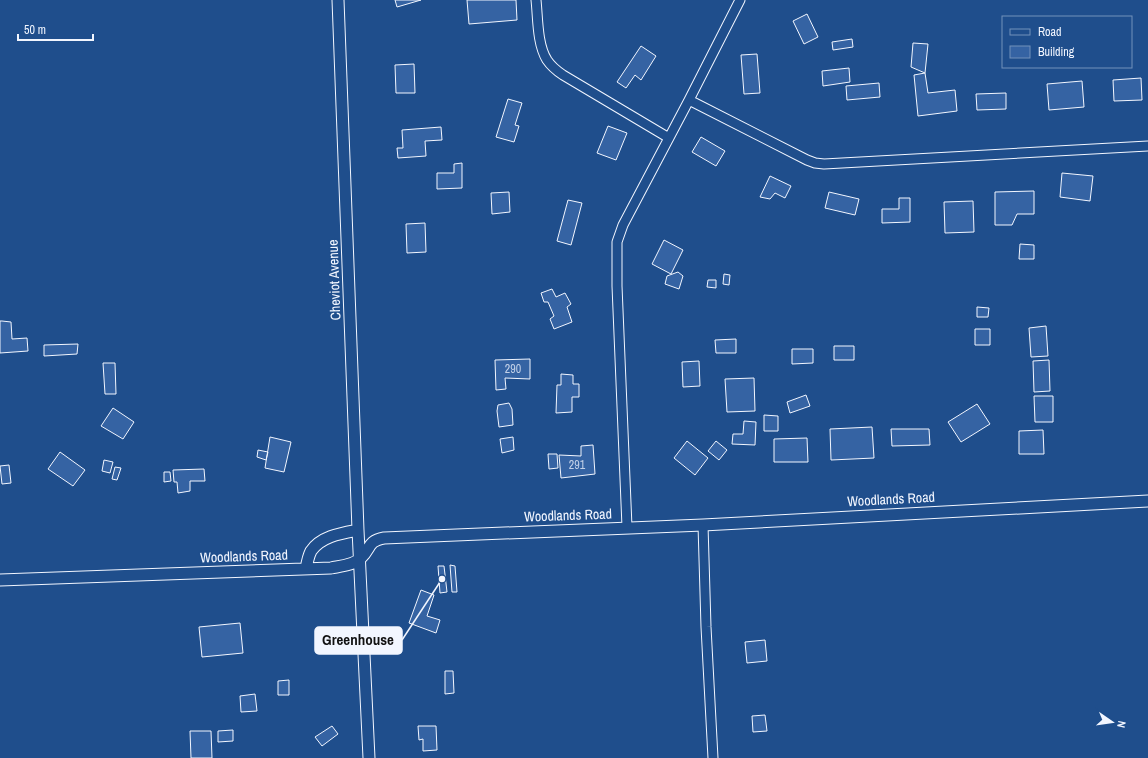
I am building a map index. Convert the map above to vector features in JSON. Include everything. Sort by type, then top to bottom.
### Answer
[{"type":"street","name":"Cheviot Avenue","points":[[338,0],[358,530],[369,758]]},
{"type":"street","points":[[536,0],[542,48],[554,69],[669,138]]},
{"type":"street","points":[[627,527],[617,286],[617,242],[623,225],[740,0]]},
{"type":"street","points":[[689,100],[807,160],[824,164],[1148,146]]},
{"type":"street","name":"Woodlands Road","points":[[0,580],[332,568],[360,560],[373,542],[384,538],[703,524],[1148,501]]},
{"type":"street","points":[[703,524],[706,627],[713,758]]},
{"type":"street","points":[[306,569],[311,552],[322,541],[334,535],[358,530]]},
{"type":"building","points":[[395,0],[421,0],[397,7]]},
{"type":"building","points":[[467,0],[516,0],[517,20],[469,24]]},
{"type":"building","points":[[807,14],[818,37],[804,44],[793,21]]},
{"type":"building","points":[[852,39],[853,47],[833,50],[832,42]]},
{"type":"building","points":[[913,43],[928,44],[925,73],[911,67]]},
{"type":"building","points":[[641,46],[656,56],[641,80],[635,75],[626,88],[617,82]]},
{"type":"building","points":[[757,54],[760,93],[744,94],[741,55]]},
{"type":"building","points":[[414,64],[415,93],[396,93],[395,65]]},
{"type":"building","points":[[849,68],[850,82],[823,86],[822,71]]},
{"type":"building","points":[[925,73],[928,93],[955,90],[957,111],[918,116],[914,75]]},
{"type":"building","points":[[1141,78],[1142,100],[1114,101],[1113,80]]},
{"type":"building","points":[[1082,81],[1084,107],[1049,110],[1047,84]]},
{"type":"building","points":[[879,83],[880,97],[847,100],[846,86]]},
{"type":"building","points":[[1006,93],[1006,109],[977,110],[976,94]]},
{"type":"building","points":[[508,99],[522,103],[515,125],[519,126],[514,142],[496,137]]},
{"type":"building","points":[[608,126],[627,133],[616,160],[597,153]]},
{"type":"building","points":[[441,127],[442,140],[425,141],[426,156],[398,158],[397,148],[403,148],[402,130]]},
{"type":"building","points":[[701,137],[725,151],[716,166],[692,152]]},
{"type":"building","points":[[462,163],[462,188],[437,189],[437,173],[454,173],[454,164]]},
{"type":"building","points":[[1062,173],[1093,176],[1090,201],[1060,197]]},
{"type":"building","points":[[770,176],[791,186],[785,198],[775,193],[770,199],[760,197]]},
{"type":"building","points":[[1034,191],[1034,214],[1017,214],[1012,225],[995,225],[995,192]]},
{"type":"building","points":[[509,192],[510,212],[492,214],[491,193]]},
{"type":"building","points":[[829,192],[859,199],[855,215],[825,208]]},
{"type":"building","points":[[899,198],[910,198],[910,222],[882,223],[882,209],[899,209]]},
{"type":"building","points":[[568,200],[582,203],[571,245],[557,241]]},
{"type":"building","points":[[973,201],[974,232],[945,233],[944,202]]},
{"type":"building","points":[[425,223],[426,252],[407,253],[406,224]]},
{"type":"building","points":[[664,240],[683,250],[671,274],[652,264]]},
{"type":"building","points":[[1020,244],[1034,245],[1034,259],[1019,259]]},
{"type":"building","points":[[678,272],[683,276],[679,289],[665,284],[667,276]]},
{"type":"building","points":[[724,274],[730,275],[729,285],[723,284]]},
{"type":"building","points":[[708,280],[716,280],[716,288],[707,287]]},
{"type":"building","points":[[552,289],[556,297],[565,293],[571,304],[567,307],[572,322],[554,329],[550,319],[554,316],[548,302],[544,302],[541,293]]},
{"type":"building","points":[[977,307],[989,308],[988,317],[977,317]]},
{"type":"building","points":[[0,321],[11,322],[12,339],[27,338],[28,351],[0,353]]},
{"type":"building","points":[[1046,326],[1048,356],[1031,357],[1029,328]]},
{"type":"building","points":[[975,329],[990,329],[990,345],[975,345]]},
{"type":"building","points":[[736,339],[736,353],[716,353],[715,340]]},
{"type":"building","points":[[78,344],[77,354],[44,356],[44,345]]},
{"type":"building","points":[[834,346],[854,346],[854,360],[834,360]]},
{"type":"building","points":[[792,349],[813,349],[813,363],[792,364]]},
{"type":"building","points":[[530,359],[530,379],[505,378],[506,389],[496,390],[495,360]]},
{"type":"building","points":[[1049,360],[1050,391],[1034,392],[1033,361]]},
{"type":"building","points":[[699,361],[700,386],[683,387],[682,362]]},
{"type":"building","points":[[103,363],[115,363],[116,394],[105,394]]},
{"type":"building","points":[[561,374],[573,375],[573,384],[579,384],[579,397],[572,397],[572,412],[556,413],[557,385],[561,385]]},
{"type":"building","points":[[754,378],[755,411],[727,412],[725,379]]},
{"type":"building","points":[[806,395],[810,406],[790,413],[787,402]]},
{"type":"building","points":[[1034,396],[1053,396],[1053,422],[1035,422]]},
{"type":"building","points":[[509,403],[512,409],[513,425],[499,427],[497,411],[498,405]]},
{"type":"building","points":[[977,404],[990,424],[961,442],[948,422]]},
{"type":"building","points":[[113,408],[134,422],[123,439],[101,426]]},
{"type":"building","points":[[764,415],[778,416],[778,431],[764,431]]},
{"type":"building","points":[[744,421],[756,422],[755,445],[732,444],[733,434],[743,434]]},
{"type":"building","points":[[872,427],[874,458],[831,460],[830,429]]},
{"type":"building","points":[[891,429],[929,429],[930,445],[892,446]]},
{"type":"building","points":[[1043,430],[1044,454],[1019,454],[1019,431]]},
{"type":"building","points":[[270,437],[291,442],[284,472],[265,468]]},
{"type":"building","points":[[513,437],[514,450],[502,453],[500,439]]},
{"type":"building","points":[[807,438],[808,462],[774,462],[774,439]]},
{"type":"building","points":[[687,441],[708,458],[695,475],[674,458]]},
{"type":"building","points":[[716,441],[727,450],[719,460],[708,451]]},
{"type":"building","points":[[593,445],[595,474],[561,478],[559,455],[581,456],[581,446]]},
{"type":"building","points":[[258,450],[268,452],[266,460],[257,457]]},
{"type":"building","points":[[60,452],[85,470],[73,486],[48,469]]},
{"type":"building","points":[[548,454],[557,454],[558,468],[549,469]]},
{"type":"building","points":[[104,460],[113,462],[110,473],[102,471]]},
{"type":"building","points":[[9,465],[11,483],[2,484],[0,466]]},
{"type":"building","points":[[115,467],[121,468],[117,480],[112,479]]},
{"type":"building","points":[[204,469],[205,481],[190,481],[190,491],[178,493],[177,482],[174,482],[173,470]]},
{"type":"building","points":[[164,472],[170,472],[171,481],[164,482]]},
{"type":"building","points":[[450,565],[455,566],[457,592],[452,592]]},
{"type":"building","points":[[438,566],[444,566],[447,592],[440,593]]},
{"type":"building","points":[[421,590],[434,595],[427,616],[440,620],[436,633],[409,623]]},
{"type":"building","points":[[240,623],[243,653],[202,657],[199,627]]},
{"type":"building","points":[[765,640],[767,661],[747,663],[745,642]]},
{"type":"building","points":[[445,671],[453,671],[454,693],[445,694]]},
{"type":"building","points":[[289,680],[289,695],[278,695],[278,681]]},
{"type":"building","points":[[255,694],[257,711],[241,712],[240,696]]},
{"type":"building","points":[[765,715],[767,731],[753,732],[752,716]]},
{"type":"building","points":[[332,726],[338,734],[322,746],[315,737]]},
{"type":"building","points":[[418,726],[436,726],[437,750],[423,751],[423,739],[419,740]]},
{"type":"building","points":[[233,730],[233,741],[218,742],[218,731]]},
{"type":"building","points":[[190,731],[211,731],[212,758],[191,758]]},
{"type":"place","name":"Greenhouse","points":[[442,579]]}]
